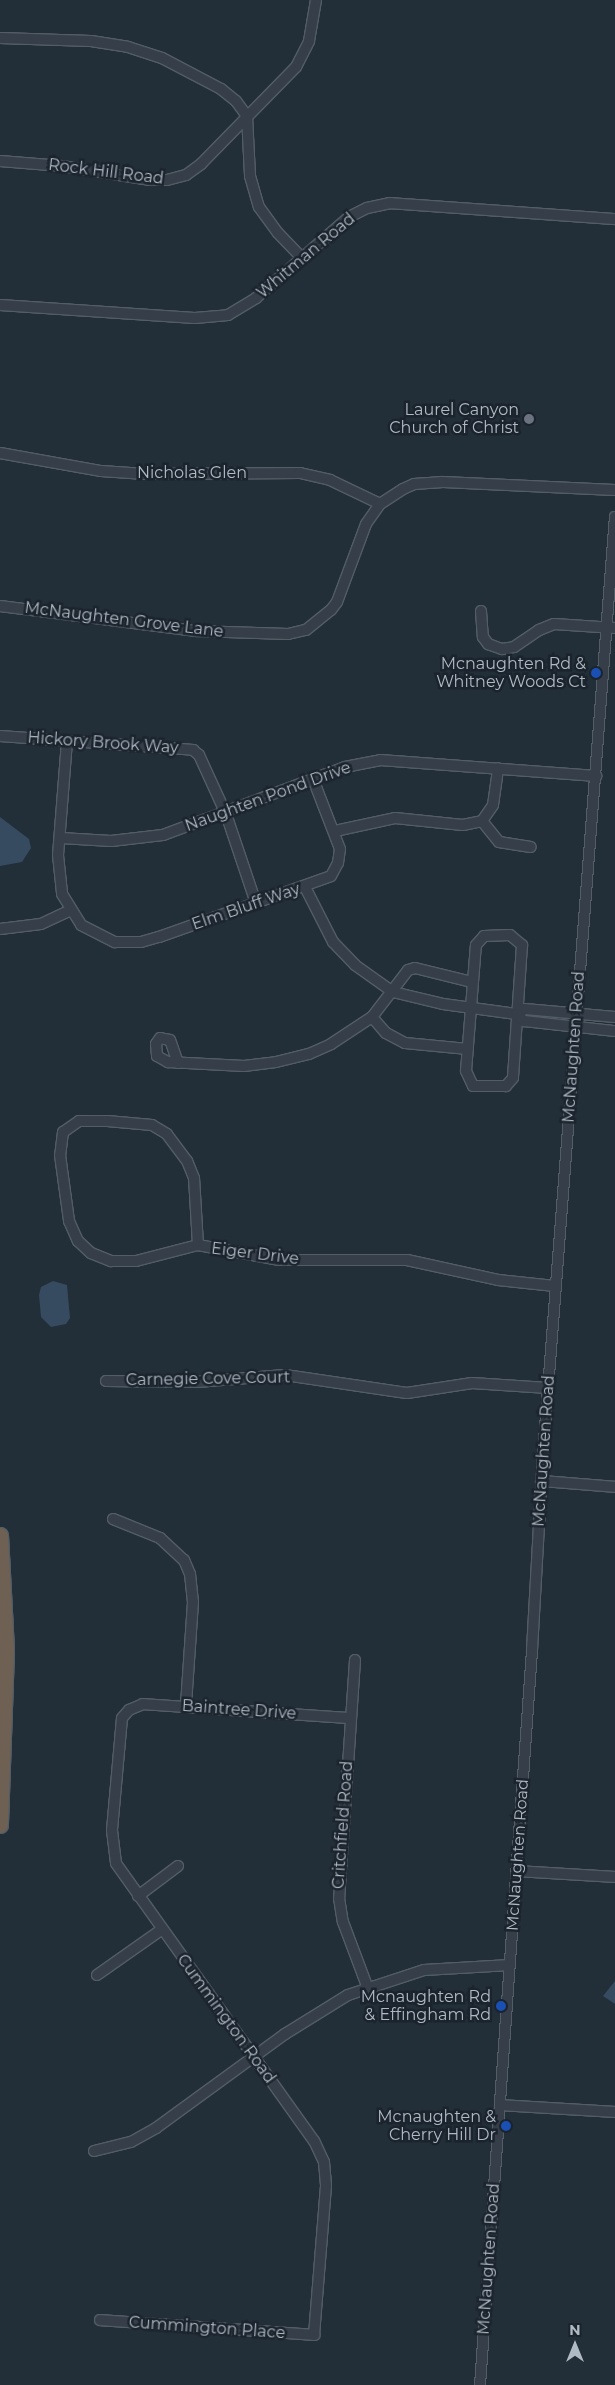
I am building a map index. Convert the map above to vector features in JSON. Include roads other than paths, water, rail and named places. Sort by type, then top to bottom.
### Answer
[{"type":"highway","points":[[0,1536],[6,1651],[0,1825]]},
{"type":"street","name":"Rock Hill Road","points":[[0,161],[167,180],[194,170],[301,60],[312,30],[316,0]]},
{"type":"street","points":[[0,38],[91,41],[145,52],[221,89],[236,101],[247,116],[252,190],[268,220],[302,258]]},
{"type":"street","name":"Whitman Road","points":[[0,305],[216,317],[237,311],[256,298],[349,217],[367,208],[390,204],[615,219]]},
{"type":"street","name":"Nicholas Glen","points":[[0,453],[101,470],[146,474],[300,473],[338,483],[380,504]]},
{"type":"street","name":"McNaughten Grove Lane","points":[[0,606],[196,631],[275,634],[301,631],[323,618],[337,602],[362,532],[380,504],[403,489],[428,482],[615,490]]},
{"type":"street","name":"McNaughten Road","points":[[480,2385],[517,1872],[541,1481],[576,1014],[596,776],[611,627],[615,517]]},
{"type":"street","points":[[481,612],[483,638],[488,644],[502,649],[514,647],[539,630],[554,624],[611,627]]},
{"type":"street","name":"Hickory Brook Way","points":[[0,736],[193,750],[199,755],[226,814]]},
{"type":"street","points":[[0,929],[41,924],[69,910],[59,877],[67,741]]},
{"type":"street","name":"Naughten Pond Drive","points":[[61,838],[130,841],[163,836],[226,814],[345,766],[380,760],[596,776]]},
{"type":"street","points":[[335,831],[395,818],[463,825],[482,821],[493,805],[498,768]]},
{"type":"street","name":"Elm Bluff Way","points":[[69,910],[81,925],[101,938],[128,943],[159,937],[305,887],[331,876],[338,863],[340,850],[335,831],[313,779]]},
{"type":"street","points":[[226,814],[256,903]]},
{"type":"street","points":[[482,821],[499,842],[530,847]]},
{"type":"street","points":[[305,887],[333,942],[355,965],[393,992],[424,1001],[516,1014],[524,1021],[615,1031]]},
{"type":"street","points":[[490,935],[515,936],[522,945],[510,1083],[500,1087],[473,1086],[466,1077],[472,1008],[472,982],[479,940],[490,935]]},
{"type":"street","points":[[178,1063],[244,1066],[292,1059],[331,1044],[372,1017],[408,970],[415,968],[472,982]]},
{"type":"street","points":[[516,1014],[525,1008],[615,1016]]},
{"type":"street","points":[[372,1017],[386,1033],[405,1043],[468,1048]]},
{"type":"street","name":"Eiger Drive","points":[[198,1245],[194,1178],[187,1161],[167,1134],[152,1125],[130,1122],[79,1121],[67,1128],[62,1137],[60,1154],[68,1216],[82,1245],[111,1262],[126,1263],[198,1245],[280,1260],[407,1260],[498,1280],[556,1286]]},
{"type":"street","name":"Carnegie Cove Court","points":[[106,1381],[197,1382],[285,1375],[407,1393],[472,1383],[548,1388]]},
{"type":"street","points":[[541,1481],[615,1487]]},
{"type":"street","points":[[112,1519],[160,1538],[184,1560],[190,1574],[193,1602],[186,1706]]},
{"type":"street","name":"Critchfield Road","points":[[355,1660],[339,1898],[342,1922],[367,1986]]},
{"type":"street","name":"Baintree Drive","points":[[129,1710],[143,1704],[350,1718]]},
{"type":"street","name":"Cummington Road","points":[[129,1710],[119,1728],[113,1853],[122,1874],[314,2141],[324,2162],[326,2185],[314,2335]]},
{"type":"street","points":[[138,1896],[178,1866]]},
{"type":"street","points":[[517,1872],[615,1877]]},
{"type":"street","points":[[97,1975],[161,1930]]},
{"type":"street","points":[[94,2151],[131,2142],[156,2128],[330,2003],[367,1986],[424,1970],[510,1965]]},
{"type":"street","points":[[500,2105],[615,2112]]},
{"type":"street","name":"Cummington Place","points":[[100,2320],[314,2335]]},
{"type":"water","points":[[0,817],[29,839],[31,848],[22,862],[0,866]]},
{"type":"water","points":[[53,1281],[67,1285],[70,1318],[66,1324],[51,1327],[41,1317],[39,1295],[41,1287]]},
{"type":"water","points":[[615,1981],[615,2004],[603,1996]]},
{"type":"place","name":"Laurel Canyon Church of Christ","points":[[529,419]]},
{"type":"place","name":"Mcnaughten Rd & Whitney Woods Ct","points":[[596,673]]},
{"type":"place","name":"Mcnaughten Rd & Effingham Rd","points":[[501,2006]]},
{"type":"place","name":"Mcnaughten & Cherry Hill Dr","points":[[506,2126]]}]
